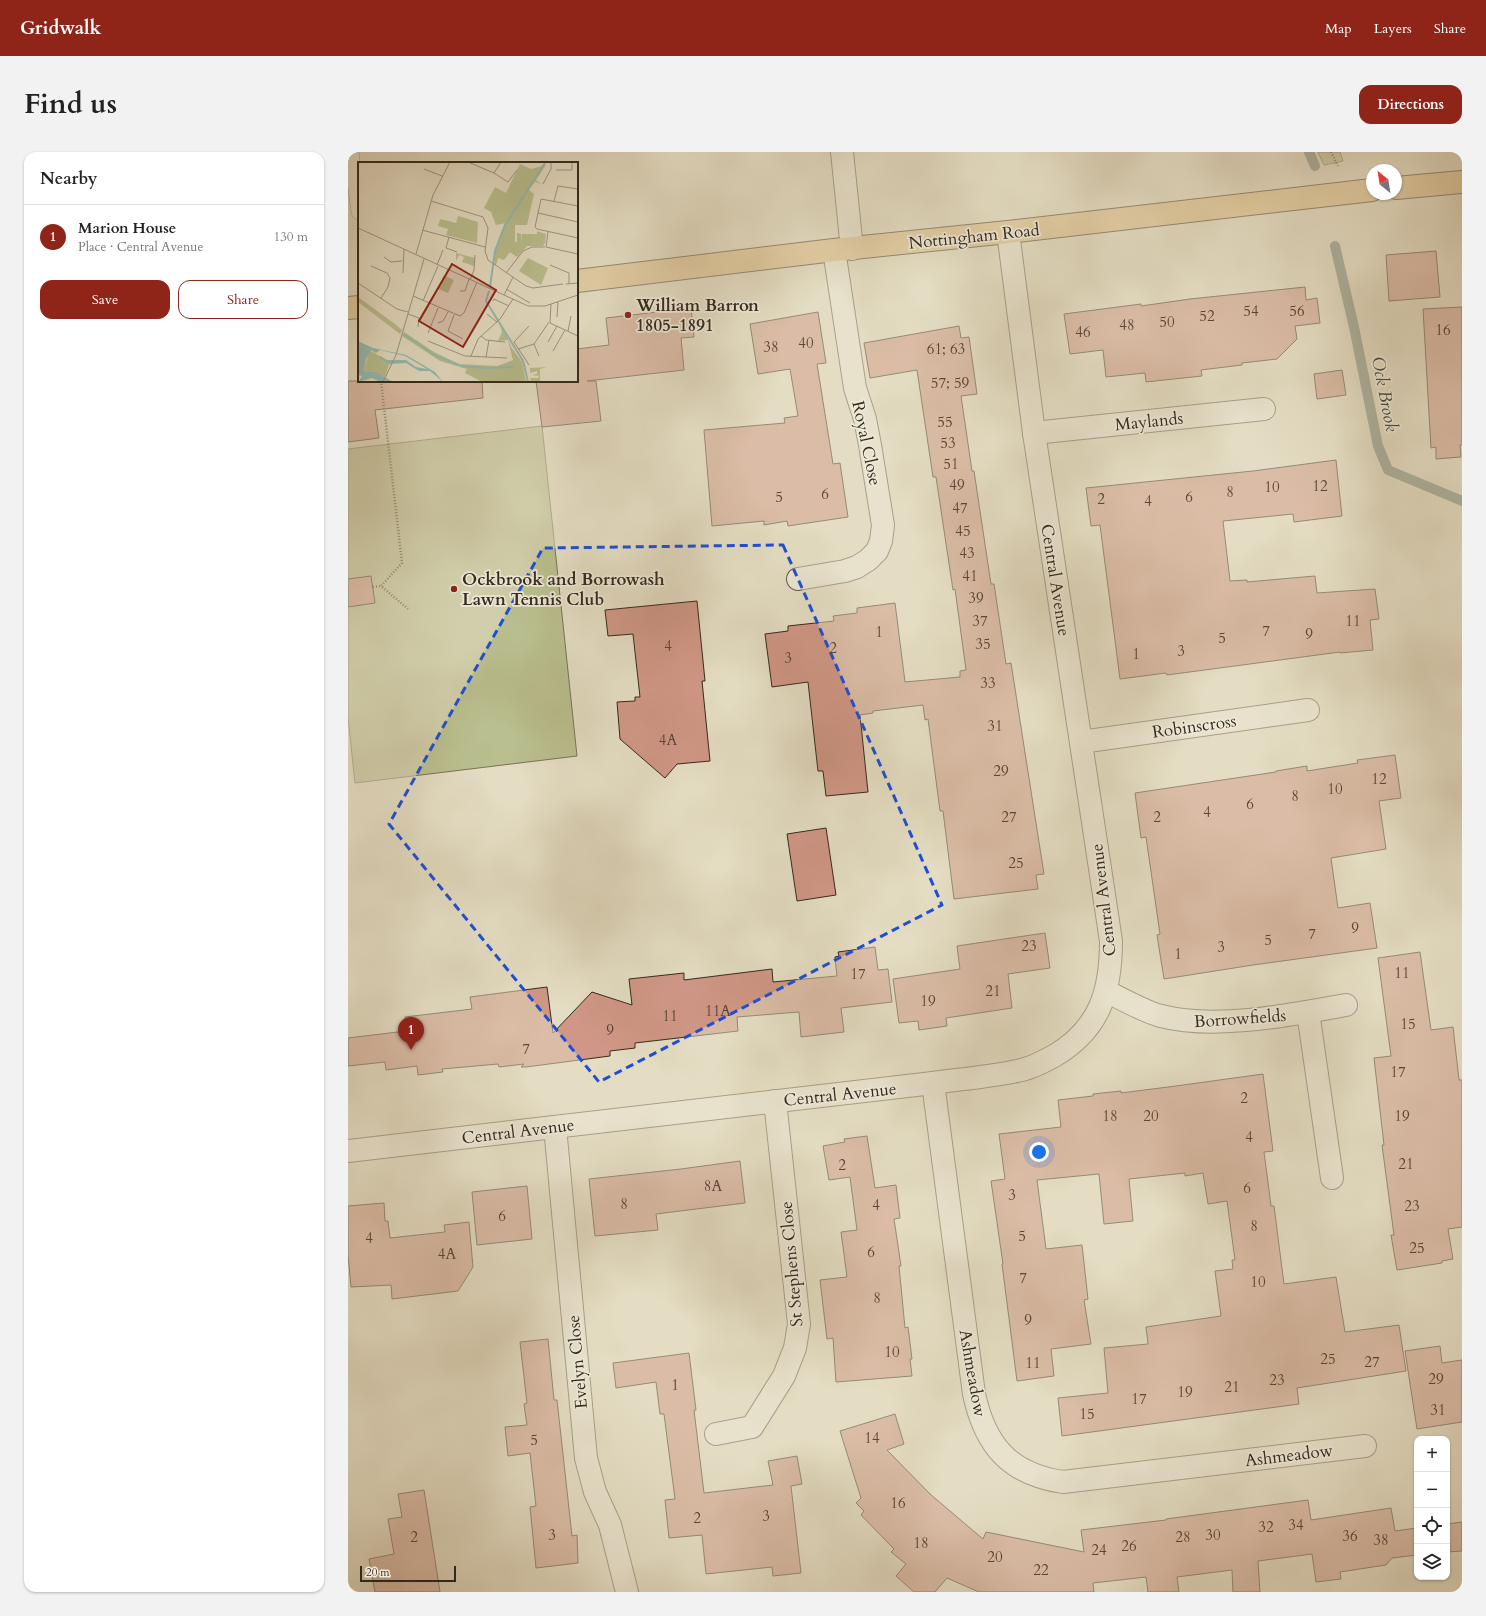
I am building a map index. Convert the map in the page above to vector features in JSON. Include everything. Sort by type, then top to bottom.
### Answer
[{"type":"main road","points":[[1402,187],[1462,182]]},
{"type":"main road","name":"Nottingham Road","points":[[578,281],[843,249],[1008,232],[1366,191]]},
{"type":"main road","points":[[348,308],[358,307]]},
{"type":"street","name":"Royal Close","points":[[798,579],[845,571],[857,567],[868,560],[877,551],[881,541],[883,525],[865,419],[855,388],[843,249],[842,152]]},
{"type":"street","name":"Central Avenue","points":[[348,1151],[933,1083],[1019,1071],[1047,1060],[1068,1048],[1088,1028],[1100,1007],[1106,991],[1111,967],[1111,941],[1034,433],[1008,232]]},
{"type":"street","name":"Maylands","points":[[1034,433],[1264,409]]},
{"type":"street","name":"Robinscross","points":[[1081,742],[1308,710]]},
{"type":"street","name":"Borrowfields","points":[[1106,991],[1159,1016],[1185,1022],[1227,1021],[1308,1012],[1346,1005]]},
{"type":"street","name":"Borrowfields","points":[[1308,1012],[1332,1178]]},
{"type":"street","name":"Ashmeadow","points":[[933,1083],[974,1394],[979,1416],[989,1438],[1000,1452],[1018,1467],[1049,1480],[1063,1482],[1365,1446]]},
{"type":"street","name":"St Stephens Close","points":[[716,1434],[752,1427],[784,1376],[795,1348],[799,1324],[775,1101]]},
{"type":"street","name":"Evelyn Close","points":[[555,1127],[586,1458],[596,1492],[610,1526],[627,1592]]},
{"type":"lane","points":[[351,152],[358,204]]},
{"type":"path","points":[[373,587],[381,586],[402,563],[381,382]]},
{"type":"path","points":[[381,586],[408,609]]},
{"type":"highlighted area","points":[[783,545],[942,905],[599,1082],[389,824],[543,548]]},
{"type":"green space","points":[[1318,152],[1340,152],[1343,161],[1324,165]]},
{"type":"green space","name":"Ockbrook and Borrowash Lawn Tennis Club","points":[[542,426],[577,756],[355,783],[348,717],[348,449]]},
{"type":"building","points":[[1436,251],[1440,297],[1389,301],[1386,255]]},
{"type":"building","points":[[1305,287],[1306,300],[1317,298],[1320,323],[1295,326],[1297,339],[1277,359],[1201,370],[1202,376],[1146,382],[1145,373],[1106,377],[1103,350],[1070,354],[1064,314],[1141,304],[1141,306],[1190,299]]},
{"type":"building","points":[[1462,307],[1461,457],[1436,459],[1436,447],[1431,448],[1423,309]]},
{"type":"building","points":[[691,308],[694,337],[681,338],[684,370],[587,381],[596,381],[601,421],[542,427],[536,382],[578,382],[578,349],[609,345],[606,318]]},
{"type":"building","points":[[818,312],[826,363],[817,364],[833,464],[840,463],[848,517],[788,526],[787,521],[764,525],[764,521],[712,526],[704,430],[785,423],[784,418],[798,416],[790,369],[758,374],[750,324]]},
{"type":"building","points":[[959,326],[961,338],[969,337],[977,394],[961,396],[972,471],[974,471],[991,584],[994,584],[1006,664],[1011,663],[1044,874],[1036,875],[1038,889],[954,899],[943,811],[940,811],[928,719],[925,720],[923,705],[873,711],[873,713],[860,715],[868,792],[826,796],[823,771],[818,771],[808,682],[772,687],[765,634],[788,631],[788,626],[834,621],[833,616],[857,613],[857,608],[895,603],[905,682],[960,677],[960,671],[966,670],[955,589],[953,590],[936,477],[933,477],[917,370],[870,378],[864,343]]},
{"type":"building","points":[[1342,370],[1346,395],[1317,399],[1314,374]]},
{"type":"building","points":[[348,381],[482,382],[483,398],[375,410],[379,438],[348,442]]},
{"type":"building","points":[[1336,460],[1342,516],[1294,522],[1293,514],[1223,521],[1230,581],[1247,580],[1247,582],[1315,576],[1317,593],[1375,589],[1379,619],[1370,620],[1373,650],[1340,652],[1167,675],[1166,673],[1120,679],[1100,525],[1091,526],[1086,488],[1253,471]]},
{"type":"building","points":[[371,576],[375,603],[348,607],[348,579]]},
{"type":"building","points":[[697,601],[705,681],[702,681],[710,761],[677,764],[665,778],[620,739],[617,702],[635,701],[635,697],[640,697],[633,634],[608,636],[605,610]]},
{"type":"building","points":[[1395,755],[1401,798],[1379,801],[1386,849],[1331,858],[1338,908],[1370,903],[1377,948],[1164,979],[1157,935],[1160,934],[1146,837],[1141,838],[1135,793],[1307,766],[1307,771],[1358,763],[1357,760]]},
{"type":"building","points":[[826,828],[836,895],[797,901],[787,834]]},
{"type":"building","points":[[1045,933],[1050,968],[1008,974],[1012,1008],[946,1018],[947,1026],[919,1030],[918,1021],[899,1023],[893,979],[960,969],[957,946]]},
{"type":"building","points":[[875,947],[878,970],[888,969],[892,1002],[841,1008],[844,1032],[801,1037],[799,1012],[737,1017],[738,1031],[635,1043],[635,1048],[610,1051],[610,1056],[526,1067],[521,1067],[524,1064],[499,1067],[498,1064],[442,1069],[443,1072],[418,1075],[417,1066],[386,1070],[385,1062],[348,1066],[348,1038],[406,1031],[405,1017],[472,1009],[470,997],[547,987],[553,1033],[592,992],[632,1005],[629,979],[684,973],[684,980],[772,969],[773,982],[837,976],[835,957],[839,956],[838,952]]},
{"type":"building","points":[[1420,952],[1431,1030],[1453,1027],[1459,1080],[1462,1080],[1462,1227],[1448,1229],[1453,1259],[1442,1261],[1442,1263],[1397,1270],[1391,1235],[1394,1235],[1382,1145],[1384,1145],[1374,1058],[1391,1056],[1378,958]]},
{"type":"building","points":[[1263,1074],[1273,1151],[1264,1152],[1271,1206],[1274,1206],[1284,1284],[1336,1277],[1345,1332],[1399,1325],[1406,1371],[1297,1388],[1299,1404],[1062,1436],[1058,1398],[1108,1393],[1104,1348],[1148,1344],[1146,1327],[1221,1316],[1215,1271],[1233,1269],[1232,1260],[1235,1260],[1227,1201],[1208,1204],[1203,1173],[1185,1176],[1185,1173],[1129,1179],[1133,1221],[1104,1224],[1099,1174],[1037,1180],[1046,1249],[1082,1245],[1088,1299],[1084,1300],[1091,1344],[1051,1349],[1054,1376],[1017,1381],[991,1181],[1005,1179],[999,1134],[1061,1127],[1058,1100],[1093,1096],[1093,1094],[1121,1091],[1121,1093]]},
{"type":"building","points":[[867,1136],[875,1188],[896,1185],[900,1218],[894,1219],[901,1266],[899,1266],[905,1328],[908,1327],[912,1359],[910,1359],[912,1376],[836,1382],[833,1338],[827,1339],[820,1280],[847,1277],[841,1232],[857,1230],[850,1177],[829,1180],[823,1146],[845,1142],[844,1139]]},
{"type":"building","points":[[740,1161],[745,1203],[656,1214],[658,1230],[595,1236],[589,1179]]},
{"type":"building","points":[[527,1186],[532,1239],[477,1245],[472,1192]]},
{"type":"building","points":[[384,1203],[385,1221],[388,1221],[390,1238],[445,1232],[444,1225],[469,1222],[473,1267],[458,1291],[392,1299],[391,1285],[351,1287],[348,1255],[348,1206]]},
{"type":"building","points":[[548,1339],[554,1400],[557,1400],[572,1536],[577,1535],[578,1563],[536,1568],[530,1507],[536,1506],[530,1453],[508,1456],[505,1427],[527,1425],[524,1404],[527,1403],[520,1342]]},
{"type":"building","points":[[1440,1346],[1442,1363],[1462,1360],[1462,1422],[1417,1429],[1405,1351]]},
{"type":"building","points":[[689,1353],[704,1493],[773,1485],[768,1461],[797,1456],[802,1484],[791,1486],[801,1573],[773,1576],[772,1567],[706,1574],[702,1535],[669,1538],[665,1500],[675,1499],[664,1414],[660,1414],[656,1382],[616,1388],[613,1363]]},
{"type":"building","points":[[895,1414],[904,1444],[887,1450],[930,1494],[983,1539],[986,1532],[1084,1552],[1081,1530],[1166,1520],[1308,1500],[1311,1520],[1391,1508],[1395,1531],[1414,1528],[1414,1555],[1392,1558],[1386,1565],[1340,1572],[1341,1579],[1316,1582],[1312,1554],[1258,1561],[1260,1592],[1233,1592],[1232,1570],[1177,1577],[1179,1592],[1148,1592],[1146,1577],[1093,1583],[1094,1592],[979,1592],[947,1578],[935,1592],[914,1592],[896,1576],[906,1564],[891,1552],[894,1549],[861,1515],[864,1511],[856,1503],[861,1498],[840,1431]]},
{"type":"building","points":[[424,1490],[440,1592],[375,1592],[369,1559],[394,1554],[388,1519],[402,1517],[398,1494]]},
{"type":"building","points":[[1462,1522],[1462,1551],[1450,1552],[1450,1524]]},
{"type":"waterway","name":"Ock Brook","points":[[1309,152],[1315,166]]},
{"type":"waterway","name":"Ock Brook","points":[[1335,246],[1354,327],[1378,446],[1388,470],[1462,501]]},
{"type":"place","name":"William Barron 1805-1891","points":[[628,315]]},
{"type":"place","name":"Ockbrook and Borrowash Lawn Tennis Club","points":[[454,589]]},
{"type":"place","name":"Marion House","points":[[411,1050]]}]
